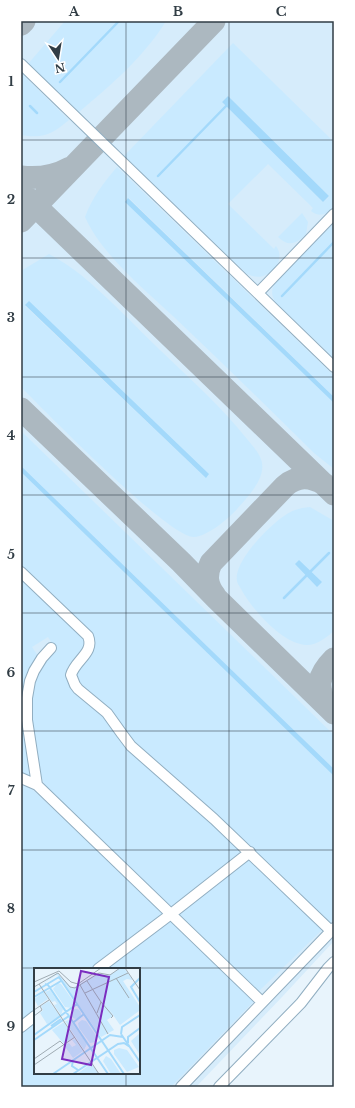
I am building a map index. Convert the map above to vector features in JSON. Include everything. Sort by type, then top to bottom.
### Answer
[{"type":"lane","points":[[21,64],[334,367]]},
{"type":"lane","points":[[258,293],[334,214]]},
{"type":"lane","points":[[21,572],[88,636],[90,644],[89,649],[75,667],[71,675],[78,689],[107,713],[131,746],[250,852],[333,929],[180,1087]]},
{"type":"lane","points":[[37,785],[27,720],[27,698],[30,681],[34,671],[42,658],[51,648]]},
{"type":"lane","points":[[21,778],[37,785],[262,1002]]},
{"type":"lane","points":[[99,968],[250,852]]},
{"type":"lane","points":[[219,1087],[301,1003],[334,962]]},
{"type":"lane","points":[[21,1027],[34,1017]]},
{"type":"shaded area","points":[[21,21],[334,21],[334,941],[196,1087],[21,1087]]},
{"type":"shaded area","points":[[65,21],[166,21],[148,47],[115,81],[79,112],[28,64]]},
{"type":"shaded area","points":[[233,43],[334,142],[334,207],[329,212],[320,215],[314,213],[311,211],[313,208],[268,164],[228,204],[274,249],[276,246],[279,251],[279,260],[275,268],[271,272],[261,277],[257,277],[247,274],[124,156]],"holes":[[[228,96],[329,196],[323,202],[222,102]]]},
{"type":"shaded area","points":[[22,74],[69,120],[58,129],[42,136],[21,135]]},
{"type":"shaded area","points":[[228,96],[329,196],[323,202],[222,102]]},
{"type":"shaded area","points":[[117,167],[334,376],[334,397],[129,198],[125,201],[334,403],[334,469],[314,453],[137,283],[102,245],[92,231],[85,217],[99,190]]},
{"type":"shaded area","points":[[128,198],[334,397],[334,403],[125,202]]},
{"type":"shaded area","points":[[302,213],[308,222],[306,234],[293,243],[286,242],[278,237]]},
{"type":"shaded area","points":[[334,223],[334,358],[276,303],[272,293],[275,283]]},
{"type":"shaded area","points":[[49,254],[77,272],[111,302],[205,393],[227,415],[251,444],[258,453],[262,463],[261,475],[250,494],[223,522],[205,534],[199,536],[194,537],[180,532],[160,517],[107,471],[21,387],[21,271]],"holes":[[[29,302],[206,478],[25,306]]]},
{"type":"shaded area","points":[[29,301],[209,474],[206,478],[25,305]]},
{"type":"shaded area","points":[[21,431],[334,735],[334,769],[21,466]]},
{"type":"shaded area","points":[[21,466],[334,769],[334,776],[21,472]]},
{"type":"shaded area","points":[[21,472],[334,776],[334,919],[329,924],[144,754],[84,692],[75,675],[80,666],[94,649],[94,638],[21,566]]},
{"type":"shaded area","points":[[310,507],[334,521],[334,631],[318,642],[307,645],[288,639],[260,615],[252,606],[238,584],[237,573],[246,554],[270,527],[287,514],[296,510]]},
{"type":"shaded area","points":[[299,560],[322,582],[317,587],[295,564]]},
{"type":"shaded area","points":[[21,576],[78,631],[83,638],[85,643],[82,653],[66,673],[70,685],[107,717],[118,736],[133,752],[212,821],[244,852],[243,855],[172,909],[49,792],[43,782],[30,722],[30,699],[39,672],[50,657],[57,651],[48,637],[32,647],[38,656],[31,668],[26,682],[23,709],[23,723],[31,778],[21,774]]},
{"type":"shaded area","points":[[21,785],[33,790],[165,913],[93,968],[34,968],[34,1012],[21,1021]]},
{"type":"shaded area","points":[[249,857],[324,928],[257,993],[177,914]]},
{"type":"shaded area","points":[[170,919],[255,1000],[171,1087],[21,1087],[21,1031],[34,1022],[34,1074],[140,1074],[140,968],[104,968]]},
{"type":"waterway","points":[[60,82],[119,21]]},
{"type":"waterway","points":[[158,176],[228,104]]},
{"type":"waterway","points":[[30,106],[37,113]]},
{"type":"waterway","points":[[282,296],[334,242]]},
{"type":"waterway","points":[[284,598],[329,553]]},
{"type":"taxiway","points":[[21,24],[24,21]]},
{"type":"taxiway","points":[[21,221],[214,21]]},
{"type":"taxiway","points":[[21,177],[46,177],[70,168]]},
{"type":"taxiway","points":[[21,192],[334,494]]},
{"type":"taxiway","points":[[21,409],[181,562],[334,713]]},
{"type":"taxiway","points":[[215,596],[208,581],[208,572],[211,563],[285,486],[299,478],[314,479],[324,484]]},
{"type":"taxiway","points":[[328,707],[321,693],[320,682],[324,670],[334,659]]}]
